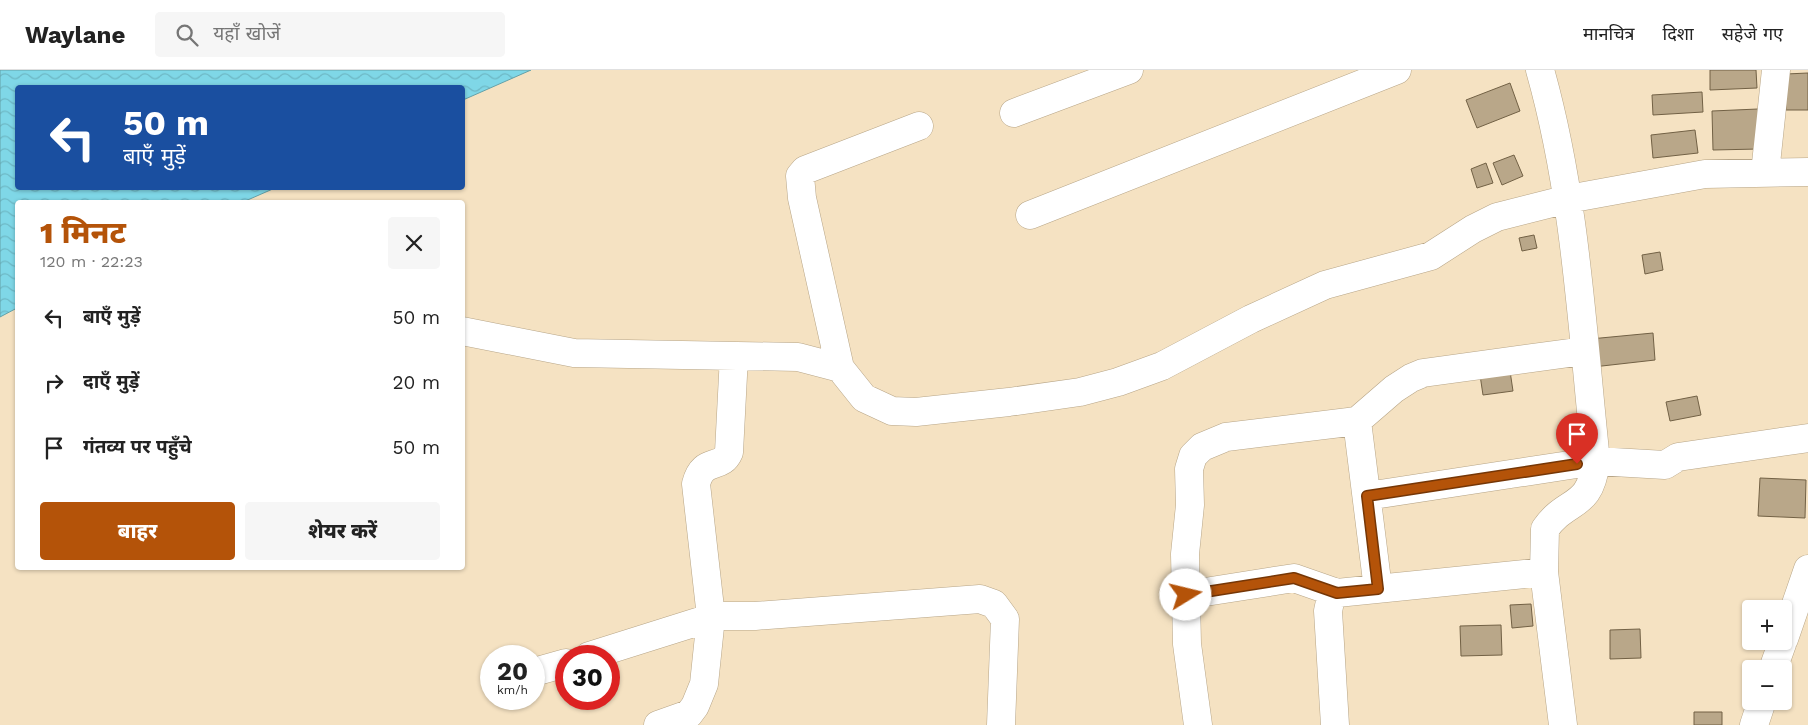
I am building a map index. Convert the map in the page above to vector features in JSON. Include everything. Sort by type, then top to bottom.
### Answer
[{"type":"street","points":[[1014,113],[1128,70]]},
{"type":"street","points":[[1030,215],[1397,70]]},
{"type":"street","points":[[1540,70],[1555,123],[1568,199],[1596,461],[1594,478],[1588,493],[1544,529],[1544,572],[1563,725]]},
{"type":"street","points":[[1766,173],[1776,70]]},
{"type":"street","points":[[919,126],[805,170],[800,176],[802,198],[840,368],[864,398],[892,411],[916,412],[1080,392],[1118,382],[1162,366],[1251,319],[1325,285],[1431,256],[1473,229],[1497,217],[1568,199],[1705,174],[1808,172]]},
{"type":"street","points":[[465,332],[574,353],[798,357],[840,368]]},
{"type":"street","points":[[1198,725],[1187,644],[1185,554],[1190,505],[1189,469],[1193,456],[1202,447],[1226,437],[1357,421],[1394,388],[1423,373],[1584,351]]},
{"type":"street","points":[[669,723],[689,714],[695,706],[704,684],[711,617],[696,484],[699,472],[722,460],[729,452],[734,356]]},
{"type":"street","points":[[1357,421],[1378,589]]},
{"type":"street","points":[[1367,496],[1596,461],[1665,465],[1678,457],[1808,438]]},
{"type":"street","points":[[1792,614],[1808,569]]},
{"type":"street","points":[[1186,595],[1294,578],[1337,593],[1544,572]]},
{"type":"street","points":[[1335,725],[1328,611],[1332,597],[1337,593]]},
{"type":"street","points":[[620,647],[711,617],[755,616],[980,599],[994,604],[1005,619],[1002,725]]},
{"type":"street","points":[[1754,725],[1759,710]]},
{"type":"water","points":[[0,70],[531,70],[465,99],[465,85],[15,85],[15,190],[270,190],[248,200],[15,200],[15,309],[0,317]]},
{"type":"building","points":[[1710,70],[1756,70],[1757,88],[1710,90]]},
{"type":"building","points":[[1808,73],[1808,110],[1786,110],[1786,74]]},
{"type":"building","points":[[1510,83],[1520,111],[1477,128],[1466,100]]},
{"type":"building","points":[[1702,92],[1703,112],[1653,115],[1652,95]]},
{"type":"building","points":[[1758,109],[1759,149],[1713,150],[1712,111]]},
{"type":"building","points":[[1695,130],[1698,153],[1653,158],[1651,135]]},
{"type":"building","points":[[1514,155],[1523,176],[1502,185],[1493,163]]},
{"type":"building","points":[[1486,163],[1493,183],[1477,188],[1471,169]]},
{"type":"building","points":[[1534,235],[1537,248],[1522,251],[1519,238]]},
{"type":"building","points":[[1660,252],[1663,270],[1645,274],[1642,255]]},
{"type":"building","points":[[1653,333],[1655,360],[1593,367],[1590,339]]},
{"type":"building","points":[[1510,371],[1513,391],[1483,395],[1480,375]]},
{"type":"building","points":[[1697,396],[1701,415],[1670,421],[1666,402]]},
{"type":"building","points":[[1760,478],[1806,480],[1805,518],[1758,516]]},
{"type":"building","points":[[1531,604],[1533,626],[1512,628],[1510,605]]},
{"type":"building","points":[[1501,625],[1502,655],[1461,656],[1460,626]]},
{"type":"building","points":[[1640,629],[1641,658],[1610,659],[1610,630]]},
{"type":"building","points":[[1694,712],[1722,712],[1722,725],[1694,725]]},
{"type":"route","points":[[1186,595],[1294,578],[1337,593],[1378,589],[1367,496],[1577,464]]}]
